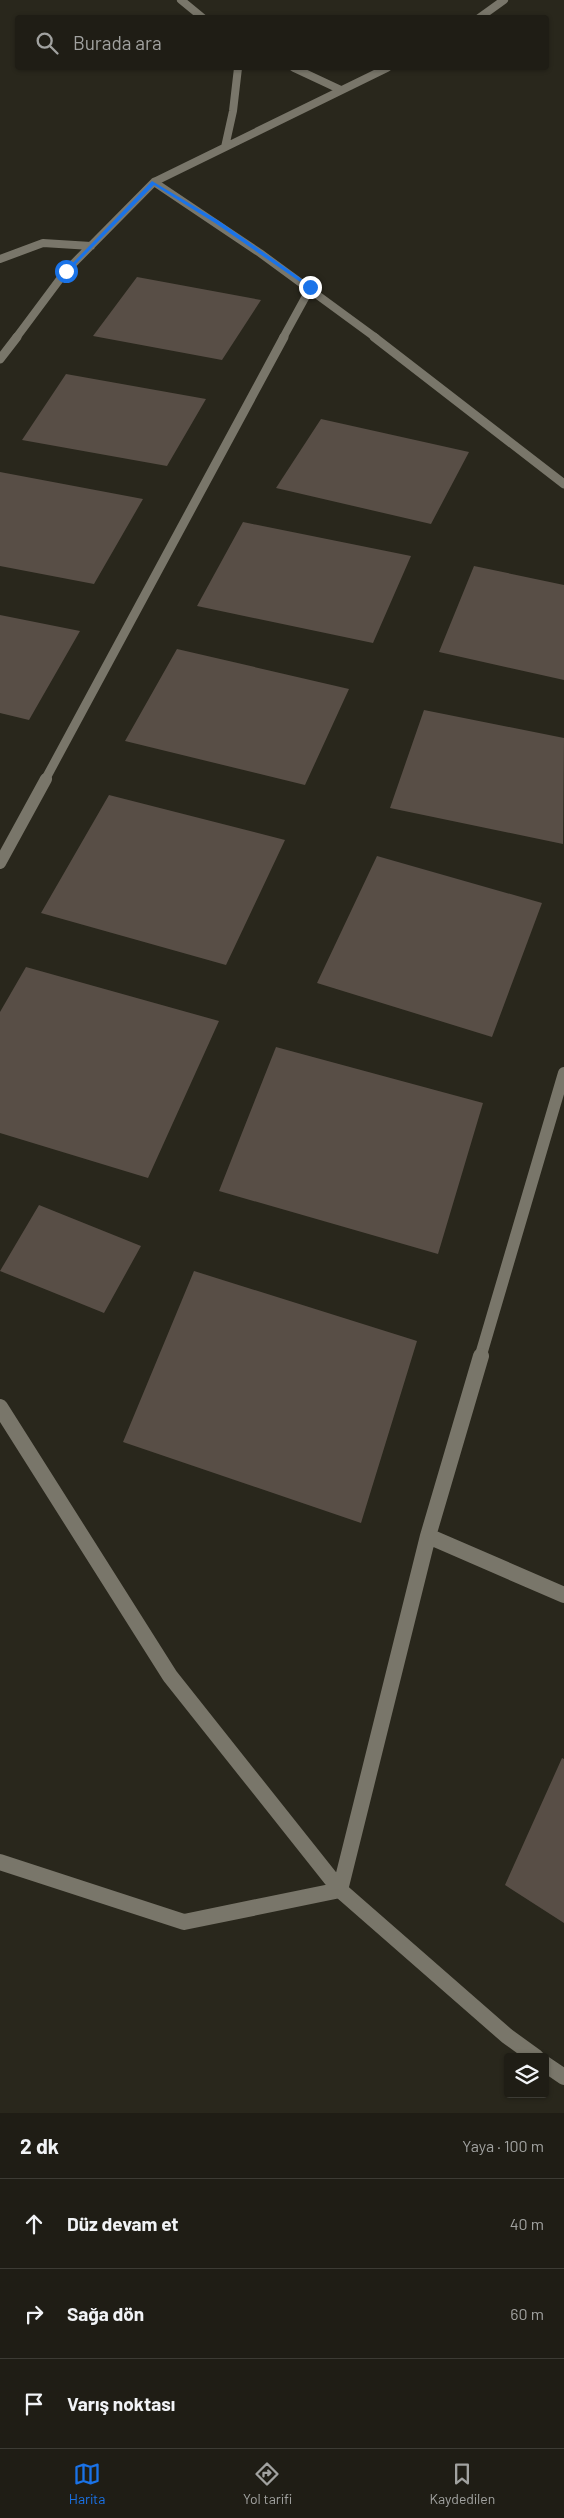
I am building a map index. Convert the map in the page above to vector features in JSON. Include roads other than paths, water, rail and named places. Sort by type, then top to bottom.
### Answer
[{"type":"street","points":[[182,0],[200,15]]},
{"type":"street","points":[[483,15],[504,0]]},
{"type":"street","points":[[225,147],[233,110],[238,70]]},
{"type":"street","points":[[298,70],[341,90]]},
{"type":"street","points":[[0,359],[66,271],[154,182],[383,70]]},
{"type":"street","points":[[154,182],[217,222],[310,287],[564,484]]},
{"type":"street","points":[[0,259],[43,243],[91,246]]},
{"type":"street","points":[[0,863],[310,287]]},
{"type":"street","points":[[340,1890],[428,1536],[564,1073]]},
{"type":"street","points":[[0,1407],[170,1676],[340,1890],[507,2036],[530,2053]]},
{"type":"street","points":[[428,1536],[564,1595]]},
{"type":"street","points":[[0,1862],[184,1922],[340,1890]]},
{"type":"street","points":[[549,2067],[564,2078]]}]
